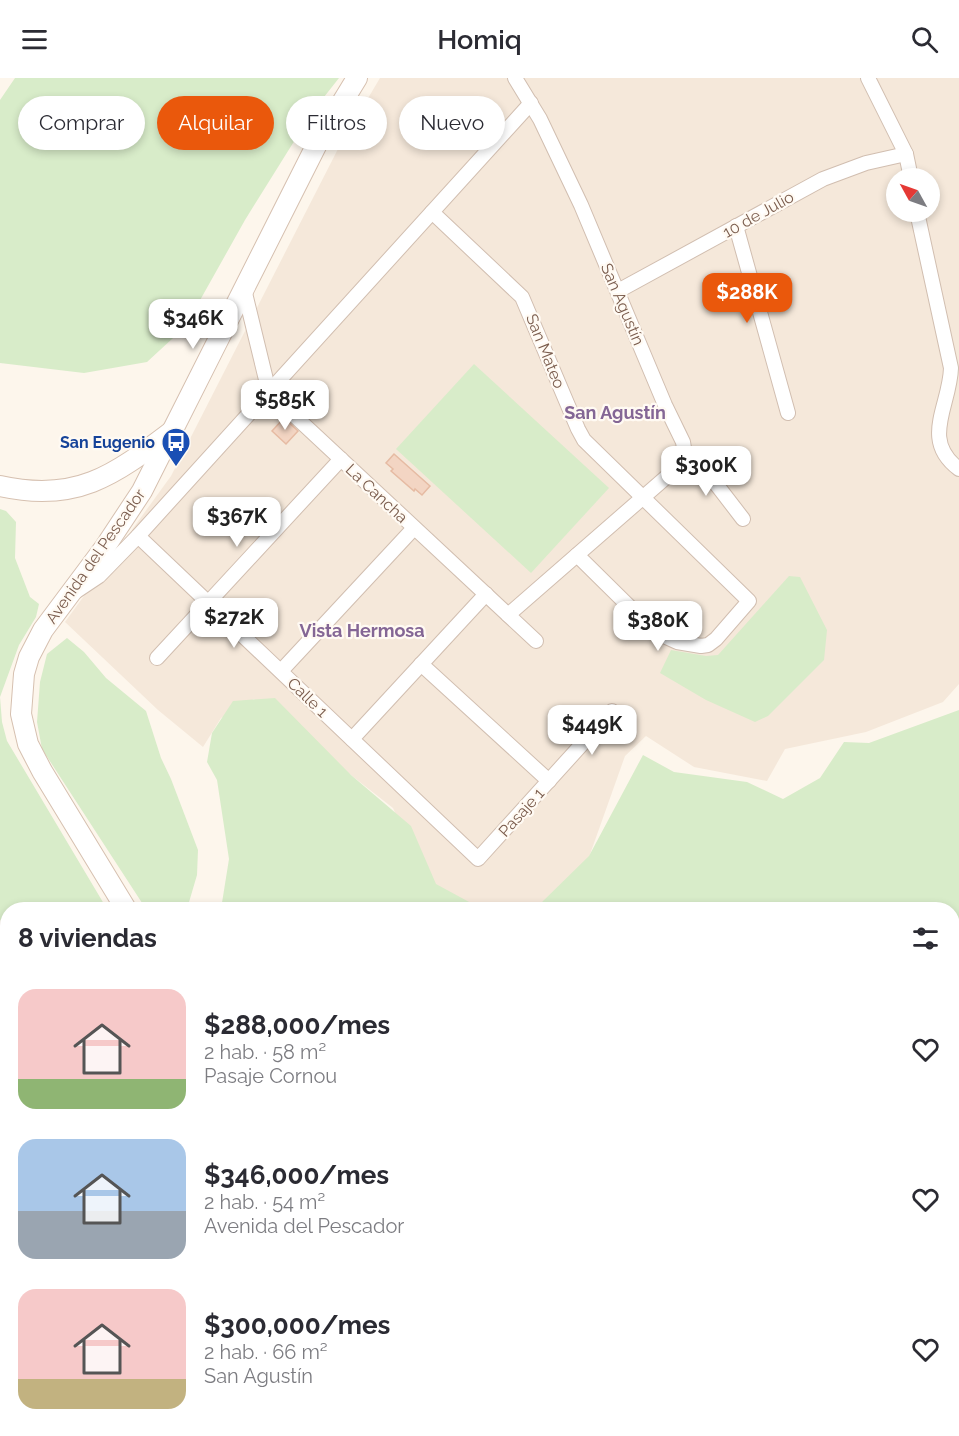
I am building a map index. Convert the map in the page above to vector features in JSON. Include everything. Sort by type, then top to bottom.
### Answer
[{"type":"main road","name":"Avenida del Pescador","points":[[122,902],[34,757],[21,714],[21,690],[29,657],[43,630],[105,547],[142,491],[318,142],[357,78]]},
{"type":"main road","points":[[0,486],[45,491],[93,482],[122,468],[175,429]]},
{"type":"street","name":"San Agustín","points":[[515,78],[531,103],[576,195],[665,405],[683,442],[685,454]]},
{"type":"street","points":[[869,78],[906,153],[908,168]]},
{"type":"street","points":[[67,596],[99,576],[138,536],[531,103]]},
{"type":"street","name":"10 de Julio","points":[[618,291],[834,173],[906,153]]},
{"type":"street","name":"San Mateo","points":[[432,212],[522,297],[580,434],[749,601],[713,642],[701,646],[677,642],[655,632],[577,555]]},
{"type":"street","points":[[919,222],[951,368],[951,381],[940,418],[940,447],[945,456],[959,469]]},
{"type":"street","points":[[736,226],[788,413]]},
{"type":"street","points":[[244,289],[269,392]]},
{"type":"street","name":"La Cancha","points":[[269,392],[536,641]]},
{"type":"street","points":[[507,615],[643,498],[679,465],[685,454],[703,467],[743,519]]},
{"type":"street","points":[[157,658],[341,459]]},
{"type":"street","points":[[281,671],[414,528]]},
{"type":"street","name":"Calle 1","points":[[138,536],[478,859]]},
{"type":"street","points":[[352,739],[486,594]]},
{"type":"street","points":[[421,664],[549,781]]},
{"type":"street","name":"Pasaje 1","points":[[478,859],[612,711]]},
{"type":"shaded area","points":[[380,78],[959,78],[959,684],[943,702],[866,732],[785,749],[767,781],[694,767],[646,736],[625,756],[583,874],[542,902],[457,902],[422,872],[393,808],[254,699],[221,718],[203,747],[158,710],[65,622],[171,476],[337,150],[387,150],[387,96],[369,96]]},
{"type":"green space","points":[[15,78],[339,78],[325,96],[286,96],[286,150],[289,150],[245,220],[185,327],[147,362],[84,373],[0,363],[0,100]]},
{"type":"green space","points":[[474,364],[609,488],[531,573],[396,449]]},
{"type":"green space","points":[[0,509],[6,511],[16,522],[15,558],[30,597],[39,604],[36,617],[19,645],[0,697]]},
{"type":"green space","points":[[789,576],[800,577],[827,630],[824,660],[768,716],[755,722],[706,700],[660,673],[671,650],[706,656],[718,655]]},
{"type":"green space","points":[[67,638],[84,652],[106,678],[146,711],[161,758],[198,850],[197,875],[189,902],[141,902],[42,749],[37,722],[40,682],[47,654]]},
{"type":"green space","points":[[0,697],[2,722],[7,741],[103,902],[0,902]]},
{"type":"green space","points":[[275,698],[351,775],[411,826],[436,884],[469,902],[222,902],[229,859],[217,780],[207,762],[212,733],[233,701]]},
{"type":"green space","points":[[959,710],[959,902],[542,902],[589,856],[643,755],[674,772],[747,782],[783,799],[820,778],[844,742],[869,743]]},
{"type":"building","points":[[284,418],[298,431],[286,444],[272,431]]},
{"type":"building","points":[[394,454],[430,486],[422,495],[391,471],[393,469],[386,463]]},
{"type":"place","name":"San Eugenio","points":[[176,468]]},
{"type":"district","name":"San Agustín","points":[[615,413]]},
{"type":"district","name":"Vista Hermosa","points":[[362,631]]}]
